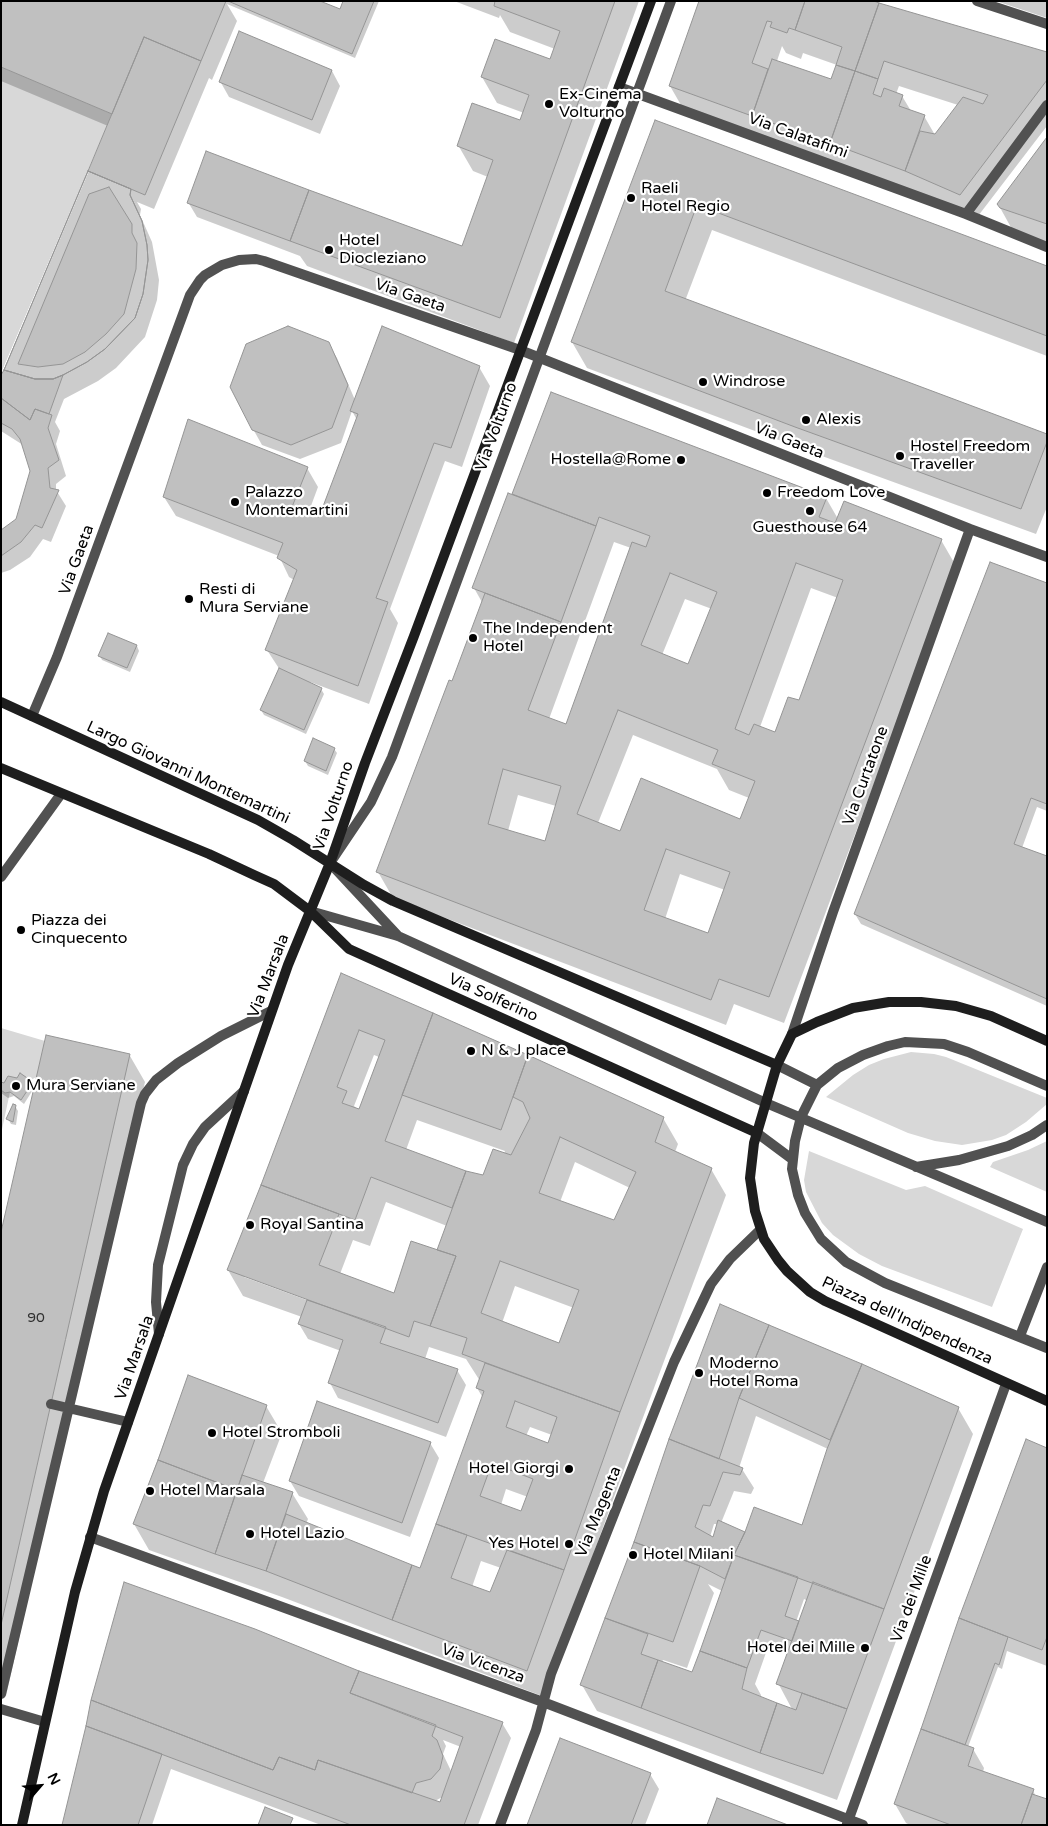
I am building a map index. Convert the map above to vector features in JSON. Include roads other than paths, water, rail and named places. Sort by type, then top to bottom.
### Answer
[{"type":"street","name":"Via Volturno","points":[[330,863],[343,821],[651,1]]},
{"type":"street","name":"Via Volturno","points":[[330,863],[371,802],[392,757],[671,1]]},
{"type":"street","points":[[977,1],[1047,24]]},
{"type":"street","name":"Via Calatafimi","points":[[619,87],[966,214],[1047,246]]},
{"type":"street","points":[[966,214],[1047,105]]},
{"type":"street","name":"Via Gaeta","points":[[32,716],[57,657],[190,295],[205,275],[232,262],[256,259],[520,350],[970,529],[1047,557]]},
{"type":"street","name":"Via Curtatone","points":[[792,1034],[833,912],[970,529]]},
{"type":"street","name":"Largo Giovanni Montemartini","points":[[1,702],[258,820],[330,863]]},
{"type":"street","points":[[1,768],[209,854],[274,884],[310,911],[330,863],[364,886],[393,901],[777,1065],[817,1085]]},
{"type":"street","points":[[1,877],[61,794]]},
{"type":"street","name":"Via Solferino","points":[[330,863],[398,936]]},
{"type":"street","name":"Via Solferino","points":[[310,911],[398,936],[766,1103]]},
{"type":"street","name":"Via Solferino","points":[[310,911],[350,949],[757,1133]]},
{"type":"street","name":"Via Marsala","points":[[22,1825],[75,1592],[104,1490],[288,965],[310,911]]},
{"type":"street","points":[[792,1034],[853,1008],[889,1002],[913,1001],[956,1006],[991,1016],[1047,1041]]},
{"type":"street","points":[[1,1694],[138,1112],[145,1094],[156,1080],[178,1063],[222,1036],[272,1012]]},
{"type":"street","name":"Piazza dell'Indipendenza","points":[[792,1034],[777,1065],[754,1143],[750,1178],[760,1230],[770,1248],[787,1271],[798,1282],[819,1297],[1006,1384],[1047,1401]]},
{"type":"street","name":"Piazza dell'Indipendenza","points":[[1047,1086],[956,1047],[944,1044],[915,1042],[888,1046],[863,1055],[838,1068],[817,1085],[801,1117],[792,1159],[796,1186],[805,1213],[821,1239],[837,1256],[885,1283],[1047,1348]]},
{"type":"street","points":[[159,1334],[156,1302],[158,1265],[183,1165],[193,1144],[205,1127],[244,1091]]},
{"type":"street","points":[[766,1103],[1047,1222]]},
{"type":"street","points":[[915,1167],[959,1160],[1008,1146],[1047,1125]]},
{"type":"street","points":[[757,1133],[792,1159]]},
{"type":"street","name":"Via Magenta","points":[[500,1825],[536,1730],[551,1674],[674,1362],[706,1292],[724,1265],[760,1230]]},
{"type":"street","points":[[1020,1336],[1047,1267]]},
{"type":"street","name":"Via dei Mille","points":[[848,1822],[1006,1384]]},
{"type":"street","points":[[51,1404],[128,1422]]},
{"type":"street","name":"Via Vicenza","points":[[90,1537],[543,1702],[848,1822],[863,1825]]},
{"type":"street","points":[[1,1709],[45,1722]]},
{"type":"place","name":"Ex-Cinema Volturno","points":[[549,104]]},
{"type":"place","name":"Raeli Hotel Regio","points":[[631,198]]},
{"type":"place","name":"Hotel Diocleziano","points":[[329,250]]},
{"type":"place","name":"Windrose","points":[[703,382]]},
{"type":"place","name":"Alexis","points":[[806,420]]},
{"type":"place","name":"Hostel Freedom Traveller","points":[[900,456]]},
{"type":"place","name":"Hostella@Rome","points":[[681,460]]},
{"type":"place","name":"Freedom Love","points":[[767,493]]},
{"type":"place","name":"Palazzo Montemartini","points":[[235,502]]},
{"type":"place","name":"Guesthouse 64","points":[[810,511]]},
{"type":"place","name":"Resti di Mura Serviane","points":[[189,599]]},
{"type":"place","name":"The Independent Hotel","points":[[473,638]]},
{"type":"place","name":"Piazza dei Cinquecento","points":[[21,930]]},
{"type":"place","name":"N & J place","points":[[471,1051]]},
{"type":"place","name":"Mura Serviane","points":[[16,1086]]},
{"type":"place","name":"Royal Santina","points":[[250,1225]]},
{"type":"place","name":"Moderno Hotel Roma","points":[[699,1373]]},
{"type":"place","name":"Hotel Stromboli","points":[[212,1433]]},
{"type":"place","name":"Hotel Giorgi","points":[[569,1469]]},
{"type":"place","name":"Hotel Marsala","points":[[150,1491]]},
{"type":"place","name":"Hotel Lazio","points":[[250,1534]]},
{"type":"place","name":"Yes Hotel","points":[[569,1544]]},
{"type":"place","name":"Hotel Milani","points":[[633,1555]]},
{"type":"place","name":"Hotel dei Mille","points":[[865,1648]]}]
